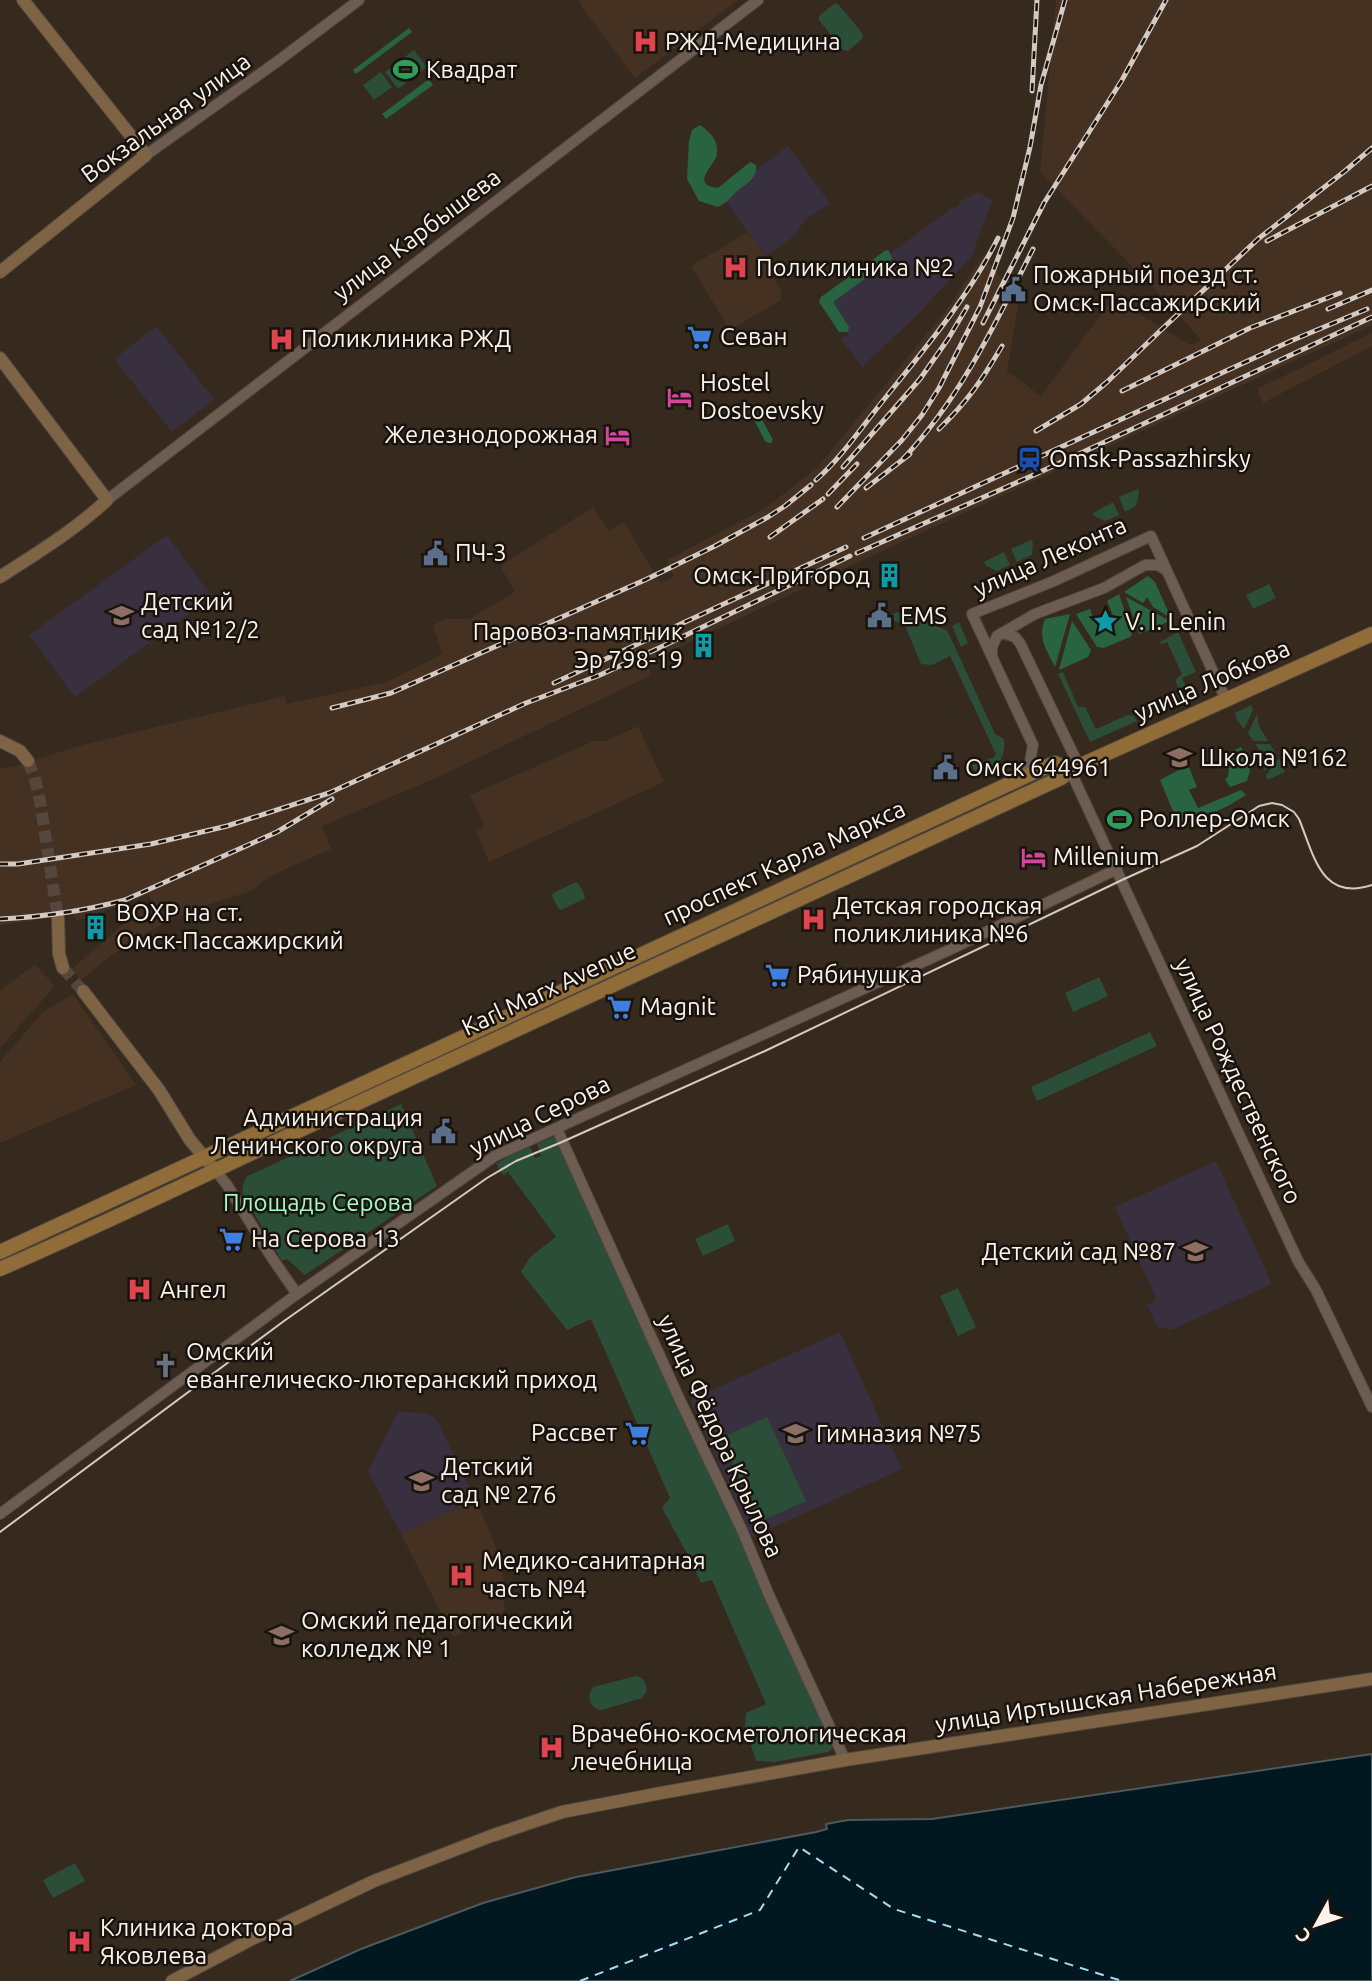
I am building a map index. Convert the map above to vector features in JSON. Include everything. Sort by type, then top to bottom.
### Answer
[{"type":"main road","points":[[23,0],[146,155]]},
{"type":"main road","name":"Вокзальная улица","points":[[0,272],[146,155]]},
{"type":"main road","points":[[0,358],[107,500]]},
{"type":"main road","name":"улица Карбышева","points":[[0,577],[91,516],[107,500]]},
{"type":"main road","name":"улица Лобкова","points":[[1075,768],[1372,634]]},
{"type":"main road","points":[[0,741],[20,751],[28,761]]},
{"type":"main road","points":[[1024,777],[1055,763],[1075,768]]},
{"type":"main road","name":"Karl Marx Avenue","points":[[0,1252],[205,1158],[755,919],[1061,778],[1075,768]]},
{"type":"main road","name":"проспект Карла Маркса","points":[[456,1049],[748,905],[1024,777]]},
{"type":"main road","points":[[819,872],[826,887]]},
{"type":"main road","points":[[748,905],[755,919]]},
{"type":"main road","points":[[58,918],[59,954],[63,968]]},
{"type":"main road","points":[[83,991],[159,1090],[190,1140],[215,1170]]},
{"type":"main road","name":"Karl Marx Avenue","points":[[0,1269],[215,1170],[456,1049]]},
{"type":"main road","name":"улица Иртышская Набережная","points":[[172,1981],[349,1892],[562,1812],[845,1760],[1372,1679]]},
{"type":"street","name":"Вокзальная улица","points":[[146,155],[359,0]]},
{"type":"street","name":"улица Карбышева","points":[[107,500],[758,0]]},
{"type":"street","name":"улица Леконта","points":[[992,659],[972,614],[1054,581],[1151,536],[1166,569]]},
{"type":"street","points":[[1024,777],[1033,745],[992,659],[993,641],[1035,614],[1104,588],[1145,565],[1152,564],[1166,569],[1226,700]]},
{"type":"street","name":"улица Рождественского","points":[[1002,633],[1015,637],[1020,643],[1117,869],[1298,1261],[1316,1290],[1372,1407]]},
{"type":"street","name":"улица Серова","points":[[0,1514],[297,1294],[495,1156],[947,951],[1117,869]]},
{"type":"street","name":"улица Фёдора Крылова","points":[[556,1129],[845,1760]]},
{"type":"street","points":[[215,1170],[297,1294]]},
{"type":"shaded area","name":"РЖД-Медицина","points":[[579,0],[738,0],[635,78]]},
{"type":"shaded area","points":[[1056,0],[1372,0],[1372,325],[646,663],[652,675],[436,778],[322,826],[331,849],[270,876],[251,891],[192,910],[150,931],[113,954],[81,980],[72,969],[151,900],[149,894],[77,921],[73,914],[0,925],[0,769],[82,745],[285,696],[286,704],[387,682],[442,654],[433,625],[446,619],[469,619],[515,592],[500,566],[593,507],[609,531],[624,522],[660,583],[674,577],[667,560],[764,509],[816,469],[944,313],[983,256],[1019,300],[1007,371],[1041,396],[1113,298],[1190,345],[1201,340],[1040,172]]},
{"type":"shaded area","points":[[788,146],[830,203],[804,221],[796,235],[766,256],[721,195]]},
{"type":"shaded area","points":[[979,192],[992,200],[972,256],[916,316],[862,367],[841,339],[848,334],[826,301],[955,208],[959,202]]},
{"type":"shaded area","points":[[748,232],[766,256],[763,259],[781,291],[781,300],[730,330],[691,266]]},
{"type":"shaded area","points":[[156,326],[214,399],[172,432],[114,359]]},
{"type":"shaded area","points":[[1372,333],[1372,346],[1263,403],[1257,389]]},
{"type":"shaded area","name":"Детский сад №12/2","points":[[167,535],[212,597],[75,697],[29,635]]},
{"type":"shaded area","points":[[638,726],[664,782],[489,862],[476,832],[483,828],[484,824],[470,795],[594,741],[606,741]]},
{"type":"shaded area","points":[[35,965],[55,986],[0,1048],[0,990]]},
{"type":"shaded area","points":[[73,994],[136,1085],[0,1143],[0,1062],[43,1012]]},
{"type":"shaded area","name":"Детский сад №87","points":[[1216,1161],[1272,1284],[1171,1330],[1157,1327],[1147,1304],[1155,1301],[1155,1296],[1115,1207]]},
{"type":"shaded area","name":"Гимназия №75","points":[[840,1332],[902,1469],[752,1537],[690,1400]]},
{"type":"shaded area","name":"Детский сад № 276","points":[[398,1411],[428,1414],[436,1419],[474,1495],[460,1501],[462,1506],[401,1534],[368,1471]]},
{"type":"shaded area","name":"Медико-санитарная часть №4","points":[[474,1495],[501,1560],[505,1591],[503,1617],[453,1637],[401,1534],[461,1506],[460,1501]]},
{"type":"green space","points":[[835,3],[863,34],[862,39],[848,51],[843,50],[819,20],[819,16]]},
{"type":"green space","points":[[409,28],[412,32],[356,74],[353,70]]},
{"type":"green space","name":"Квадрат","points":[[414,50],[427,67],[398,89],[385,72]]},
{"type":"green space","points":[[381,72],[392,87],[374,100],[363,85]]},
{"type":"green space","points":[[429,79],[433,85],[386,119],[382,114]]},
{"type":"green space","points":[[700,125],[717,145],[717,154],[706,174],[705,183],[718,188],[750,162],[756,165],[755,174],[750,181],[718,207],[699,201],[687,179],[689,141],[692,130]]},
{"type":"green space","points":[[886,250],[892,259],[833,302],[849,327],[848,332],[839,332],[819,302],[821,297]]},
{"type":"green space","points":[[753,413],[759,414],[773,440],[771,443],[765,441],[752,416]]},
{"type":"green space","points":[[1138,489],[1136,506],[1125,512],[1119,497]]},
{"type":"green space","points":[[1113,502],[1119,515],[1105,521],[1094,516],[1093,513]]},
{"type":"green space","points":[[1031,540],[1032,555],[1017,562],[1011,549]]},
{"type":"green space","points":[[1004,552],[1010,565],[997,571],[986,566],[984,562]]},
{"type":"green space","points":[[1148,576],[1155,582],[1171,618],[1153,607],[1147,597],[1143,603],[1124,592]]},
{"type":"green space","points":[[1269,584],[1276,598],[1253,609],[1246,595]]},
{"type":"green space","points":[[1119,594],[1132,634],[1104,648],[1097,647],[1076,614],[1090,609],[1099,628],[1111,630],[1115,620],[1107,601]]},
{"type":"green space","points":[[1126,597],[1170,621],[1139,634]]},
{"type":"green space","points":[[897,612],[947,630],[995,734],[1004,739],[1001,758],[984,774],[977,777],[972,765],[996,754],[950,656],[932,665],[921,664],[904,623],[893,621],[890,616]]},
{"type":"green space","points":[[1070,614],[1055,667],[1044,644],[1043,626],[1045,619]]},
{"type":"green space","points":[[1072,621],[1091,650],[1088,657],[1059,670]]},
{"type":"green space","points":[[959,622],[968,643],[961,647],[952,626]]},
{"type":"green space","points":[[1178,632],[1196,672],[1182,678],[1190,696],[1147,716],[1144,712],[1147,708],[1180,692],[1175,680],[1182,674],[1167,642],[1160,642]]},
{"type":"green space","points":[[1063,672],[1078,707],[1085,707],[1096,729],[1128,715],[1134,716],[1137,721],[1090,742],[1058,674]]},
{"type":"green space","points":[[1251,705],[1253,710],[1244,729],[1235,713]]},
{"type":"green space","points":[[1257,714],[1259,726],[1268,741],[1253,741],[1248,733]]},
{"type":"green space","points":[[1255,744],[1270,744],[1276,754],[1264,772],[1261,752]]},
{"type":"green space","points":[[1241,747],[1251,766],[1247,781],[1230,787],[1225,779],[1229,770],[1222,756]]},
{"type":"green space","points":[[1279,758],[1285,772],[1267,780],[1266,775]]},
{"type":"green space","points":[[1188,765],[1197,787],[1189,790],[1198,808],[1241,790],[1246,795],[1180,828],[1160,780]]},
{"type":"green space","points":[[576,882],[585,896],[584,899],[561,910],[552,896],[553,893]]},
{"type":"green space","points":[[1099,977],[1108,996],[1073,1012],[1065,993]]},
{"type":"green space","points":[[1150,1032],[1157,1046],[1037,1101],[1031,1087]]},
{"type":"green space","name":"Площадь Серова","points":[[401,1104],[437,1186],[305,1275],[287,1259],[282,1261],[242,1193],[246,1177]]},
{"type":"green space","points":[[553,1137],[558,1140],[712,1472],[833,1744],[828,1752],[775,1762],[756,1761],[745,1727],[746,1713],[766,1704],[712,1580],[701,1583],[662,1508],[670,1498],[591,1319],[567,1330],[521,1272],[530,1257],[556,1237],[508,1172],[503,1175],[496,1164],[530,1147],[535,1158],[541,1156],[537,1144]]},
{"type":"green space","points":[[728,1224],[735,1241],[703,1256],[695,1239]]},
{"type":"green space","points":[[958,1288],[976,1327],[958,1336],[940,1296]]},
{"type":"green space","points":[[767,1417],[806,1501],[759,1522],[721,1438]]},
{"type":"green space","points":[[636,1676],[643,1679],[646,1686],[647,1691],[642,1698],[602,1710],[592,1706],[589,1695],[593,1687]]},
{"type":"green space","points":[[75,1863],[85,1881],[53,1898],[43,1880]]},
{"type":"water","points":[[1372,1754],[1372,1981],[290,1981],[361,1949],[483,1903],[576,1877],[816,1832],[827,1829],[826,1824],[848,1820],[932,1819]]},
{"type":"ferry route","points":[[580,1981],[760,1910],[799,1847],[894,1909],[1122,1981]]},
{"type":"tunnel","points":[[28,761],[40,801],[58,918]]},
{"type":"tunnel","points":[[63,968],[83,991]]},
{"type":"tram line","points":[[0,1532],[284,1321],[487,1178],[516,1161],[765,1051],[1197,846],[1259,806],[1272,803],[1294,812],[1315,860],[1330,881],[1341,887],[1355,889],[1372,885]]},
{"type":"railway","points":[[1032,91],[1037,0]]},
{"type":"railway","points":[[837,507],[902,440],[922,415],[939,388],[980,307],[1013,218],[1041,85],[1065,0]]},
{"type":"railway","points":[[983,323],[1044,203],[1122,80],[1166,0]]},
{"type":"railway","points":[[1036,431],[1081,404],[1258,239],[1372,148]]},
{"type":"railway","points":[[1267,241],[1372,186]]},
{"type":"railway","points":[[816,480],[844,451],[946,320],[974,280],[998,238]]},
{"type":"railway","points":[[903,459],[942,411],[976,359],[1033,249]]},
{"type":"railway","points":[[1328,309],[1372,290]]},
{"type":"railway","points":[[1122,391],[1250,328],[1340,293]]},
{"type":"railway","points":[[843,467],[920,379],[967,307]]},
{"type":"railway","points":[[864,538],[1293,340],[1367,309]]},
{"type":"railway","points":[[857,553],[1036,474],[1372,317]]},
{"type":"railway","points":[[939,429],[974,390],[1002,346]]},
{"type":"railway","points":[[866,488],[910,454]]},
{"type":"railway","points":[[828,494],[857,464]]},
{"type":"railway","points":[[332,708],[391,693],[647,579],[768,517],[811,485]]},
{"type":"railway","points":[[770,537],[823,499]]},
{"type":"railway","points":[[554,683],[846,547]]},
{"type":"railway","points":[[0,864],[18,864],[151,844],[227,826],[329,793],[526,703],[600,675],[850,556]]},
{"type":"railway","points":[[0,919],[63,913],[125,900],[277,832],[332,799]]},
{"type":"place","name":"РЖД-Медицина","points":[[645,42]]},
{"type":"place","name":"Квадрат","points":[[406,70]]},
{"type":"place","name":"Поликлиника №2","points":[[736,268]]},
{"type":"place","name":"Пожарный поезд ст. Омск-Пассажирский","points":[[1013,289]]},
{"type":"place","name":"Севан","points":[[700,337]]},
{"type":"place","name":"Поликлиника РЖД","points":[[281,339]]},
{"type":"place","name":"Hostel Dostoevsky","points":[[680,397]]},
{"type":"place","name":"Железнодорожная","points":[[618,435]]},
{"type":"place","name":"Omsk-Passazhirsky","points":[[1029,459]]},
{"type":"place","name":"ПЧ-3","points":[[435,553]]},
{"type":"place","name":"Омск-Пригород","points":[[890,576]]},
{"type":"place","name":"Детский сад №12/2","points":[[121,616]]},
{"type":"place","name":"EMS","points":[[880,616]]},
{"type":"place","name":"V. I. Lenin","points":[[1105,622]]},
{"type":"place","name":"Паровоз-памятник Эр 798-19","points":[[703,646]]},
{"type":"place","name":"Школа №162","points":[[1180,758]]},
{"type":"place","name":"Омск 644961","points":[[945,768]]},
{"type":"place","name":"Роллер-Омск","points":[[1119,819]]},
{"type":"place","name":"Millenium","points":[[1033,857]]},
{"type":"place","name":"Детская городская поликлиника №6","points":[[813,920]]},
{"type":"place","name":"ВОХР на ст. Омск-Пассажирский","points":[[96,927]]},
{"type":"place","name":"Рябинушка","points":[[777,975]]},
{"type":"place","name":"Magnit","points":[[620,1007]]},
{"type":"place","name":"Администрация Ленинского округа","points":[[443,1132]]},
{"type":"place","name":"На Серова 13","points":[[231,1239]]},
{"type":"place","name":"Детский сад №87","points":[[1196,1252]]},
{"type":"place","name":"Ангел","points":[[140,1290]]},
{"type":"place","name":"Омский евангелическо-лютеранский приход","points":[[166,1366]]},
{"type":"place","name":"Рассвет","points":[[637,1433]]},
{"type":"place","name":"Гимназия №75","points":[[796,1434]]},
{"type":"place","name":"Детский сад № 276","points":[[421,1481]]},
{"type":"place","name":"Медико-санитарная часть №4","points":[[462,1575]]},
{"type":"place","name":"Омский педагогический колледж № 1","points":[[281,1635]]},
{"type":"place","name":"Врачебно-косметологическая лечебница","points":[[551,1748]]},
{"type":"place","name":"Клиника доктора Яковлева","points":[[80,1942]]}]
